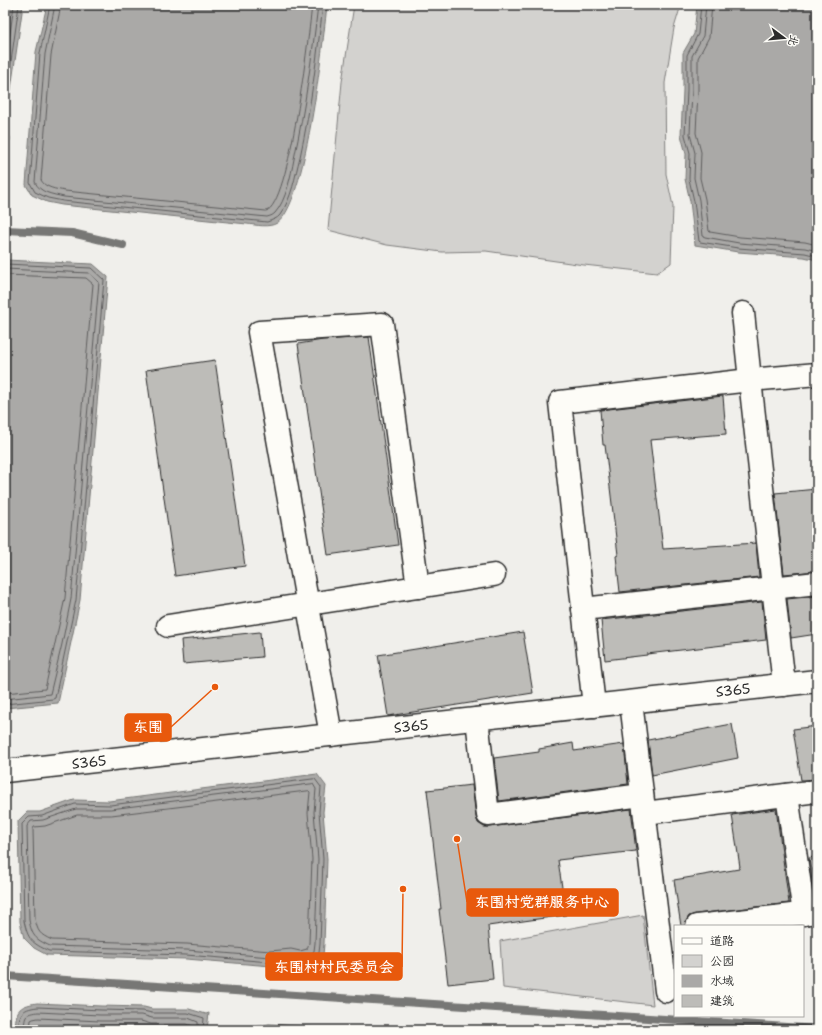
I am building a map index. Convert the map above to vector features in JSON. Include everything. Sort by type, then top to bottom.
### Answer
[{"type":"street","points":[[744,313],[784,685]]},
{"type":"street","points":[[331,735],[259,332],[382,324],[418,587]]},
{"type":"street","points":[[594,706],[560,402],[750,380],[817,374]]},
{"type":"street","points":[[168,626],[494,575]]},
{"type":"street","points":[[583,609],[817,583]]},
{"type":"street","name":"S365","points":[[5,771],[817,681]]},
{"type":"street","points":[[631,702],[643,804],[667,930],[666,991]]},
{"type":"street","points":[[477,719],[488,815],[787,795],[817,791]]},
{"type":"street","points":[[706,925],[810,913],[787,795]]},
{"type":"green space","points":[[354,5],[681,5],[674,28],[665,83],[666,174],[673,206],[671,263],[657,273],[584,265],[486,251],[442,252],[387,245],[328,230],[342,82]]},
{"type":"green space","points":[[643,915],[653,1005],[503,988],[500,941]]},
{"type":"water","points":[[5,5],[23,5],[6,124],[10,138],[5,174]]},
{"type":"water","points":[[47,5],[327,5],[322,53],[305,156],[296,187],[287,210],[277,223],[266,226],[62,205],[47,202],[32,195],[26,185],[36,52]]},
{"type":"water","points":[[697,5],[817,5],[817,260],[804,257],[738,252],[695,245],[690,201],[685,179],[686,154],[681,135],[683,53],[694,34]]},
{"type":"water","points":[[5,260],[93,264],[108,277],[80,600],[58,703],[5,708]]},
{"type":"water","points":[[317,774],[326,786],[323,812],[327,859],[324,944],[323,955],[318,961],[308,966],[296,966],[291,964],[271,966],[186,959],[47,955],[34,948],[24,938],[20,922],[18,821],[27,812],[40,812],[74,800],[109,801]]},
{"type":"water","points":[[30,1004],[144,1007],[152,1009],[189,1009],[206,1014],[209,1013],[207,1030],[15,1030],[16,1018],[19,1010]]},
{"type":"water","points":[[269,1024],[346,1030],[252,1030],[255,1027]]},
{"type":"building","points":[[369,337],[398,545],[328,555],[298,344],[323,340]]},
{"type":"building","points":[[215,360],[245,566],[175,576],[146,370]]},
{"type":"building","points":[[723,396],[726,434],[650,440],[663,549],[756,543],[759,577],[620,592],[616,556],[618,555],[605,445],[603,445],[600,410]]},
{"type":"building","points":[[817,489],[817,571],[784,574],[775,493]]},
{"type":"building","points":[[817,596],[817,634],[791,638],[787,599]]},
{"type":"building","points":[[762,602],[766,640],[605,660],[601,620]]},
{"type":"building","points":[[260,632],[262,657],[183,664],[181,640]]},
{"type":"building","points":[[523,632],[533,693],[388,716],[378,655]]},
{"type":"building","points":[[732,724],[738,758],[652,775],[648,740]]},
{"type":"building","points":[[817,726],[817,779],[801,780],[793,729]]},
{"type":"building","points":[[573,743],[574,751],[624,744],[628,784],[499,801],[494,758],[539,752],[539,749]]},
{"type":"building","points":[[472,785],[476,817],[478,823],[484,827],[631,809],[636,851],[558,860],[566,915],[488,926],[493,979],[448,984],[427,790]]},
{"type":"building","points":[[776,809],[789,903],[696,914],[689,916],[685,925],[681,925],[674,880],[739,869],[740,867],[732,815]]},
{"type":"building","points":[[817,856],[817,896],[814,897],[809,858]]},
{"type":"waterway","points":[[5,230],[72,233],[123,245]]},
{"type":"waterway","points":[[5,976],[817,1029]]},
{"type":"place","name":"东围","points":[[215,687]]},
{"type":"place","name":"东围村党群服务中心","points":[[457,839]]},
{"type":"place","name":"东围村村民委员会","points":[[403,889]]}]
